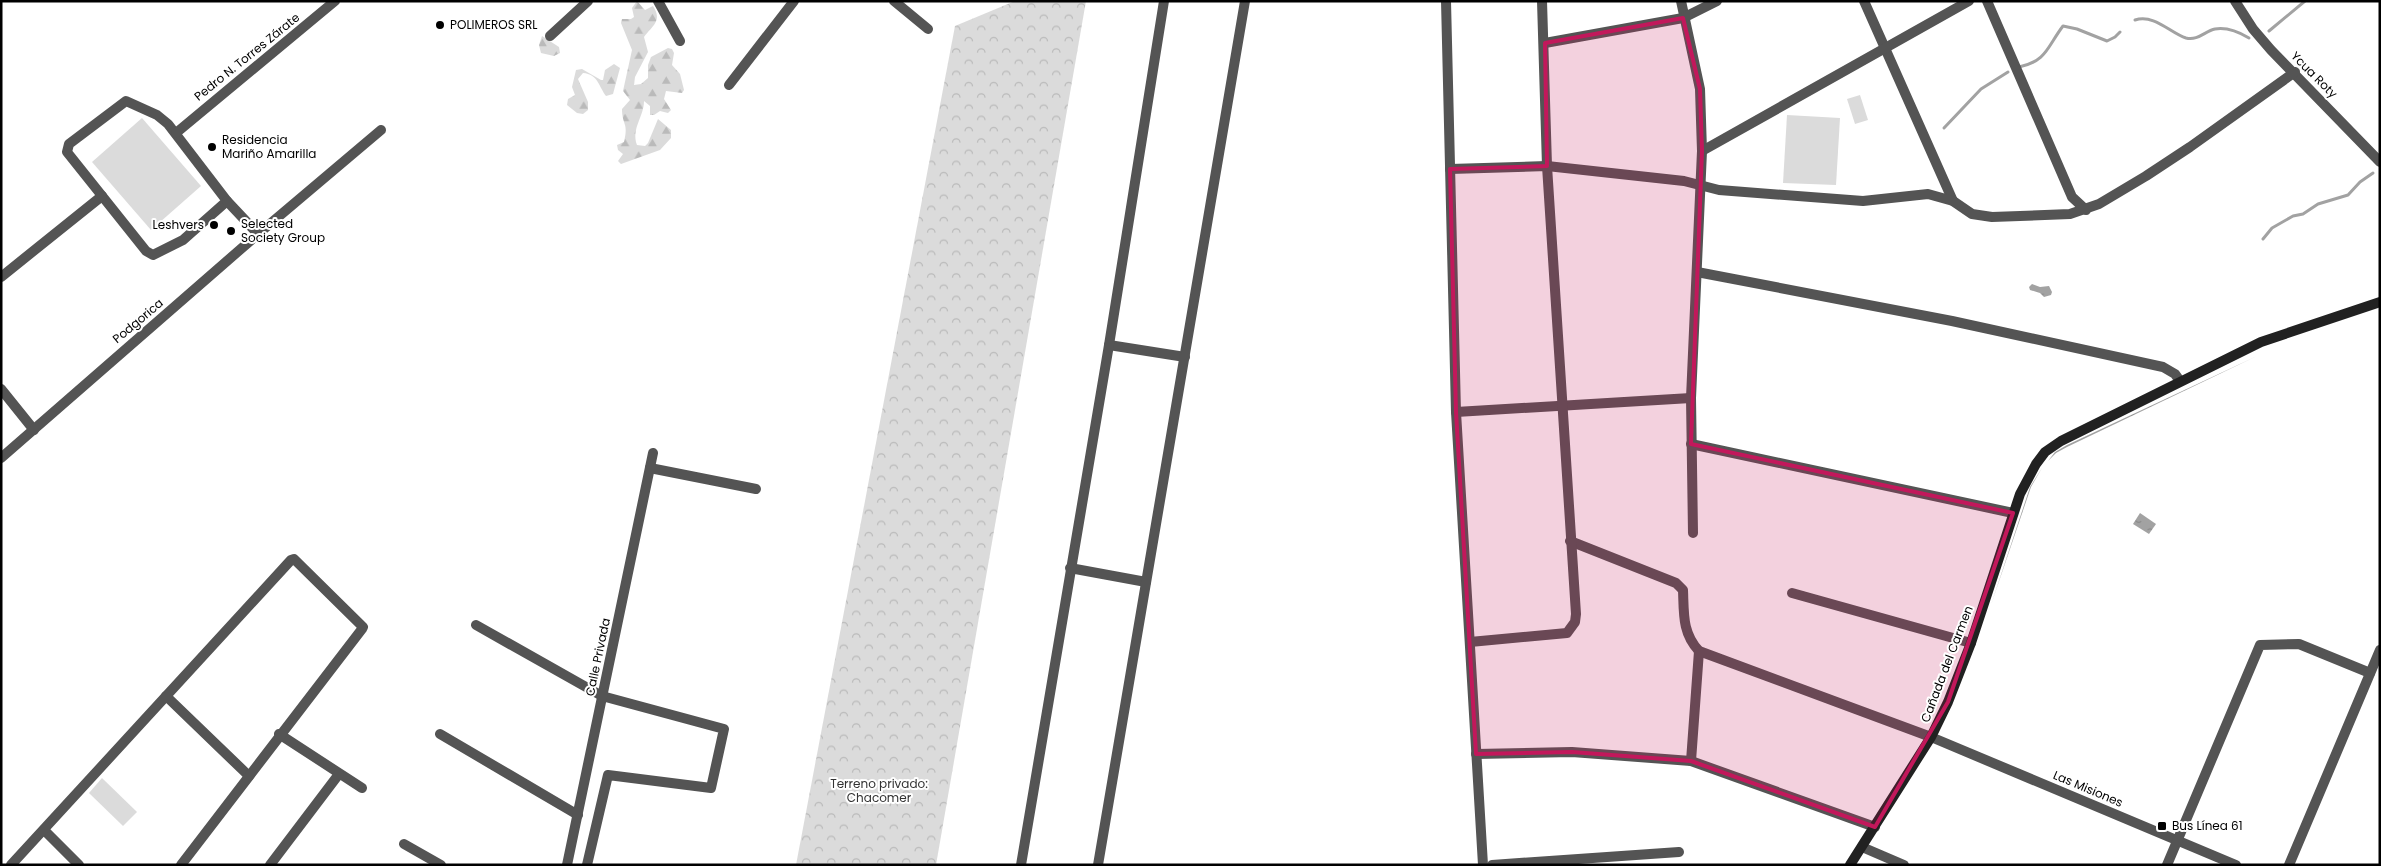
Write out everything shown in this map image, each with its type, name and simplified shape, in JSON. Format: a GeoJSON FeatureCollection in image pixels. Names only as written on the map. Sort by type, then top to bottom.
{"type":"FeatureCollection","features":[{"type":"Feature","properties":{"kind":"street","name":"Pedro N. Torres Zárate"},"geometry":{"type":"LineString","coordinates":[[176,132],[335,1]]}},
{"type":"Feature","properties":{"kind":"street"},"geometry":{"type":"LineString","coordinates":[[550,36],[588,1]]}},
{"type":"Feature","properties":{"kind":"street"},"geometry":{"type":"LineString","coordinates":[[658,1],[680,41]]}},
{"type":"Feature","properties":{"kind":"street"},"geometry":{"type":"LineString","coordinates":[[729,85],[794,1]]}},
{"type":"Feature","properties":{"kind":"street"},"geometry":{"type":"LineString","coordinates":[[894,1],[928,29]]}},
{"type":"Feature","properties":{"kind":"street"},"geometry":{"type":"LineString","coordinates":[[1021,865],[1109,345],[1164,1]]}},
{"type":"Feature","properties":{"kind":"street"},"geometry":{"type":"LineString","coordinates":[[1098,865],[1245,1]]}},
{"type":"Feature","properties":{"kind":"street"},"geometry":{"type":"LineString","coordinates":[[1446,1],[1456,412],[1483,865]]}},
{"type":"Feature","properties":{"kind":"street"},"geometry":{"type":"LineString","coordinates":[[1470,642],[1566,633],[1575,622],[1576,614],[1547,166],[1545,44],[1542,1]]}},
{"type":"Feature","properties":{"kind":"street"},"geometry":{"type":"LineString","coordinates":[[1681,1],[1683,18],[1700,89],[1702,151],[1691,398],[1693,533]]}},
{"type":"Feature","properties":{"kind":"street"},"geometry":{"type":"LineString","coordinates":[[1545,44],[1683,18],[1717,1]]}},
{"type":"Feature","properties":{"kind":"street"},"geometry":{"type":"LineString","coordinates":[[1864,1],[1953,202]]}},
{"type":"Feature","properties":{"kind":"street"},"geometry":{"type":"LineString","coordinates":[[1702,151],[1969,1]]}},
{"type":"Feature","properties":{"kind":"street"},"geometry":{"type":"LineString","coordinates":[[1987,1],[2069,191],[2086,210]]}},
{"type":"Feature","properties":{"kind":"street","name":"Ycua Roty"},"geometry":{"type":"LineString","coordinates":[[2235,1],[2253,29],[2271,50],[2295,72],[2380,162]]}},
{"type":"Feature","properties":{"kind":"street"},"geometry":{"type":"LineString","coordinates":[[1450,169],[1547,166],[1684,181],[1719,190],[1863,201],[1928,194],[1953,202],[1972,214],[1992,217],[2070,214],[2099,204],[2190,147],[2295,72]]}},
{"type":"Feature","properties":{"kind":"street"},"geometry":{"type":"LineString","coordinates":[[227,201],[183,240],[153,255],[146,251],[67,152],[69,144],[126,101],[157,115],[176,132],[227,201],[258,234]]}},
{"type":"Feature","properties":{"kind":"street","name":"Podgorica"},"geometry":{"type":"LineString","coordinates":[[1,458],[105,365],[381,130]]}},
{"type":"Feature","properties":{"kind":"street"},"geometry":{"type":"LineString","coordinates":[[1,277],[102,196]]}},
{"type":"Feature","properties":{"kind":"street"},"geometry":{"type":"LineString","coordinates":[[1697,272],[1952,321],[2163,367],[2175,374],[2180,381]]}},
{"type":"Feature","properties":{"kind":"street","name":"Cañada del Carmen"},"geometry":{"type":"LineString","coordinates":[[1850,865],[1931,737],[1948,702],[1971,643],[2014,513],[2036,464],[2053,446],[2261,342],[2380,302]]}},
{"type":"Feature","properties":{"kind":"street"},"geometry":{"type":"LineString","coordinates":[[1109,345],[1185,357]]}},
{"type":"Feature","properties":{"kind":"street"},"geometry":{"type":"LineString","coordinates":[[1,389],[34,430]]}},
{"type":"Feature","properties":{"kind":"street"},"geometry":{"type":"LineString","coordinates":[[1456,412],[1691,398]]}},
{"type":"Feature","properties":{"kind":"street"},"geometry":{"type":"LineString","coordinates":[[1691,444],[2014,513]]}},
{"type":"Feature","properties":{"kind":"street","name":"Calle Privada"},"geometry":{"type":"LineString","coordinates":[[567,865],[653,454]]}},
{"type":"Feature","properties":{"kind":"street"},"geometry":{"type":"LineString","coordinates":[[650,468],[756,490]]}},
{"type":"Feature","properties":{"kind":"street"},"geometry":{"type":"LineString","coordinates":[[1570,541],[1676,583],[1683,590],[1686,633],[1698,651],[1691,761]]}},
{"type":"Feature","properties":{"kind":"street"},"geometry":{"type":"LineString","coordinates":[[11,865],[291,560],[294,560],[363,626],[361,632],[279,734],[181,865]]}},
{"type":"Feature","properties":{"kind":"street"},"geometry":{"type":"LineString","coordinates":[[1070,568],[1146,582]]}},
{"type":"Feature","properties":{"kind":"street"},"geometry":{"type":"LineString","coordinates":[[1792,593],[1971,643]]}},
{"type":"Feature","properties":{"kind":"street"},"geometry":{"type":"LineString","coordinates":[[476,625],[602,696],[725,730],[712,786],[708,789],[608,775],[587,865]]}},
{"type":"Feature","properties":{"kind":"street"},"geometry":{"type":"LineString","coordinates":[[2167,865],[2260,645],[2299,644],[2370,673]]}},
{"type":"Feature","properties":{"kind":"street"},"geometry":{"type":"LineString","coordinates":[[2288,865],[2380,650]]}},
{"type":"Feature","properties":{"kind":"street","name":"Las Misiones"},"geometry":{"type":"LineString","coordinates":[[1698,651],[1931,737],[2236,865]]}},
{"type":"Feature","properties":{"kind":"street"},"geometry":{"type":"LineString","coordinates":[[166,696],[249,776]]}},
{"type":"Feature","properties":{"kind":"street"},"geometry":{"type":"LineString","coordinates":[[279,734],[362,788]]}},
{"type":"Feature","properties":{"kind":"street"},"geometry":{"type":"LineString","coordinates":[[440,734],[578,815]]}},
{"type":"Feature","properties":{"kind":"street"},"geometry":{"type":"LineString","coordinates":[[1476,754],[1572,752],[1691,761],[1875,827]]}},
{"type":"Feature","properties":{"kind":"street"},"geometry":{"type":"LineString","coordinates":[[270,865],[339,774]]}},
{"type":"Feature","properties":{"kind":"street"},"geometry":{"type":"LineString","coordinates":[[44,830],[79,865]]}},
{"type":"Feature","properties":{"kind":"street"},"geometry":{"type":"LineString","coordinates":[[404,844],[441,865]]}},
{"type":"Feature","properties":{"kind":"street"},"geometry":{"type":"LineString","coordinates":[[1862,847],[1904,865]]}},
{"type":"Feature","properties":{"kind":"street"},"geometry":{"type":"LineString","coordinates":[[1492,865],[1678,852]]}},
{"type":"Feature","properties":{"kind":"highlighted area"},"geometry":{"type":"Polygon","coordinates":[[[1683,18],[1700,89],[1702,151],[1691,444],[2013,513],[1948,702],[1875,827],[1691,761],[1572,752],[1476,754],[1456,412],[1450,169],[1547,166],[1545,43],[1683,18]]]}},
{"type":"Feature","properties":{"kind":"green space"},"geometry":{"type":"Polygon","coordinates":[[[637,1],[645,10],[653,6],[656,11],[657,20],[644,37],[648,52],[635,77],[634,85],[641,84],[648,78],[648,65],[651,57],[668,48],[672,49],[674,53],[672,65],[680,74],[684,90],[682,93],[666,91],[664,99],[671,110],[668,113],[660,111],[650,115],[650,106],[644,101],[636,133],[637,145],[645,146],[648,143],[658,119],[671,130],[671,138],[660,150],[621,164],[618,161],[623,154],[618,150],[617,145],[624,142],[625,136],[626,127],[622,109],[630,100],[623,91],[632,50],[621,23],[622,19],[634,17],[632,8],[637,1]]]}},
{"type":"Feature","properties":{"kind":"green space","name":"Terreno privado: Chacomer"},"geometry":{"type":"Polygon","coordinates":[[[1015,1],[1086,1],[936,865],[796,865],[955,26],[1015,1]]]}},
{"type":"Feature","properties":{"kind":"green space"},"geometry":{"type":"Polygon","coordinates":[[[542,36],[559,47],[560,53],[554,56],[541,53],[539,45],[542,36]]]}},
{"type":"Feature","properties":{"kind":"green space"},"geometry":{"type":"Polygon","coordinates":[[[614,64],[620,68],[613,94],[606,96],[595,78],[583,73],[578,79],[588,102],[588,110],[583,114],[577,113],[567,105],[568,99],[575,95],[572,87],[576,70],[582,69],[603,80],[605,70],[614,64]]]}},
{"type":"Feature","properties":{"kind":"green space"},"geometry":{"type":"Polygon","coordinates":[[[1860,95],[1868,120],[1855,124],[1847,99],[1860,95]]]}},
{"type":"Feature","properties":{"kind":"green space"},"geometry":{"type":"Polygon","coordinates":[[[1787,115],[1840,118],[1836,185],[1783,183],[1787,115]]]}},
{"type":"Feature","properties":{"kind":"green space"},"geometry":{"type":"Polygon","coordinates":[[[142,118],[201,186],[151,230],[92,162],[142,118]]]}},
{"type":"Feature","properties":{"kind":"green space"},"geometry":{"type":"Polygon","coordinates":[[[102,778],[137,812],[123,826],[89,793],[102,778]]]}},
{"type":"Feature","properties":{"kind":"water"},"geometry":{"type":"Polygon","coordinates":[[[2032,284],[2040,287],[2049,286],[2052,292],[2051,295],[2044,297],[2040,293],[2030,290],[2029,287],[2032,284]]]}},
{"type":"Feature","properties":{"kind":"water"},"geometry":{"type":"Polygon","coordinates":[[[2257,356],[2067,447],[2056,453],[2048,461],[2055,452],[2067,445],[2257,356]]]}},
{"type":"Feature","properties":{"kind":"water"},"geometry":{"type":"Polygon","coordinates":[[[2042,468],[2031,487],[1991,605],[2030,487],[2042,468]]]}},
{"type":"Feature","properties":{"kind":"water"},"geometry":{"type":"Polygon","coordinates":[[[2140,513],[2156,524],[2149,534],[2133,524],[2140,513]]]}},
{"type":"Feature","properties":{"kind":"waterway"},"geometry":{"type":"LineString","coordinates":[[2269,31],[2305,1]]}},
{"type":"Feature","properties":{"kind":"waterway"},"geometry":{"type":"LineString","coordinates":[[2135,20],[2142,19],[2156,22],[2180,36],[2190,39],[2215,29],[2233,31],[2249,38]]}},
{"type":"Feature","properties":{"kind":"waterway"},"geometry":{"type":"LineString","coordinates":[[2019,67],[2041,57],[2063,26],[2077,29],[2107,41],[2120,32]]}},
{"type":"Feature","properties":{"kind":"waterway"},"geometry":{"type":"LineString","coordinates":[[1944,128],[1981,89],[2008,72]]}},
{"type":"Feature","properties":{"kind":"waterway"},"geometry":{"type":"LineString","coordinates":[[2263,239],[2272,228],[2293,216],[2303,214],[2318,204],[2348,195],[2360,182],[2373,173]]}},
{"type":"Feature","properties":{"kind":"place","name":"POLIMEROS SRL"},"geometry":{"type":"Point","coordinates":[440,25]}},
{"type":"Feature","properties":{"kind":"place","name":"Residencia Mariño Amarilla"},"geometry":{"type":"Point","coordinates":[212,147]}},
{"type":"Feature","properties":{"kind":"place","name":"Leshvers"},"geometry":{"type":"Point","coordinates":[214,225]}},
{"type":"Feature","properties":{"kind":"place","name":"Selected Society Group"},"geometry":{"type":"Point","coordinates":[231,231]}},
{"type":"Feature","properties":{"kind":"place","name":"Bus Línea 61"},"geometry":{"type":"Point","coordinates":[2162,826]}}]}
